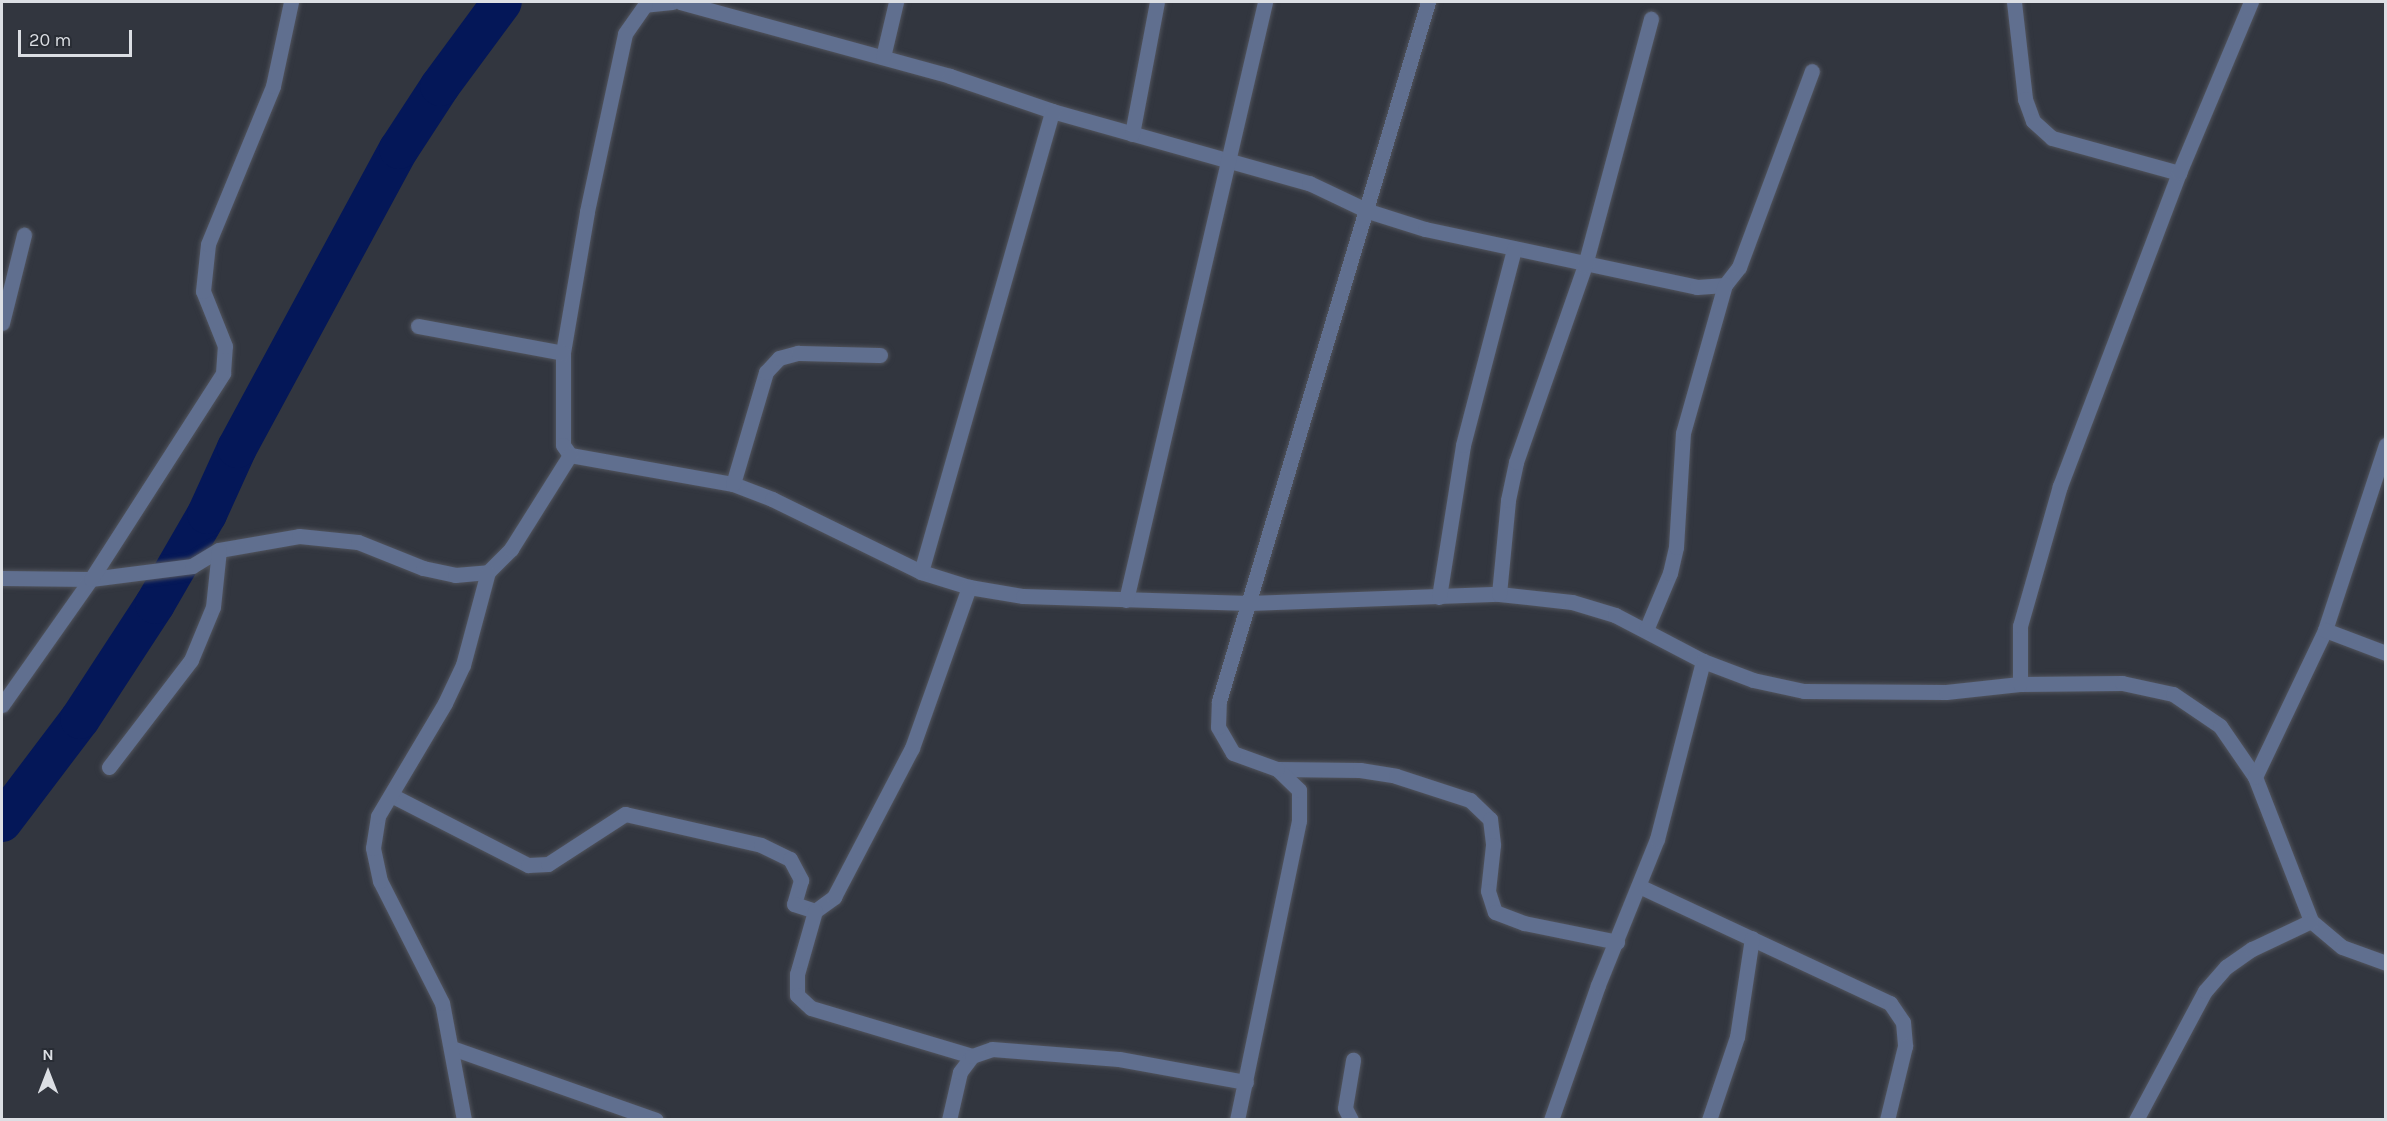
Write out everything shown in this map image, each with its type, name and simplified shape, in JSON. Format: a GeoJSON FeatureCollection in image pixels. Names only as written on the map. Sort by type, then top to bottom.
{"type":"FeatureCollection","features":[{"type":"Feature","properties":{"kind":"street"},"geometry":{"type":"LineString","coordinates":[[2,705],[91,579],[223,373],[225,346],[203,291],[208,244],[273,86],[291,2]]}},
{"type":"Feature","properties":{"kind":"street"},"geometry":{"type":"LineString","coordinates":[[672,2],[645,5],[625,34],[587,212],[563,353],[563,445],[570,455],[733,484],[772,498],[921,572],[969,587],[1023,596],[1249,603],[1499,594],[1572,603],[1615,615],[1702,662],[1753,680],[1804,691],[1946,692],[2019,684],[2122,683],[2173,694],[2220,726],[2255,777],[2311,921],[2342,947],[2385,963]]}},
{"type":"Feature","properties":{"kind":"street"},"geometry":{"type":"LineString","coordinates":[[680,2],[883,57],[1052,111],[1309,183],[1368,211],[1585,265],[1697,287],[1725,285]]}},
{"type":"Feature","properties":{"kind":"street"},"geometry":{"type":"LineString","coordinates":[[883,57],[896,2]]}},
{"type":"Feature","properties":{"kind":"street"},"geometry":{"type":"LineString","coordinates":[[1132,134],[1157,2]]}},
{"type":"Feature","properties":{"kind":"street"},"geometry":{"type":"LineString","coordinates":[[1126,600],[1225,160],[1265,2]]}},
{"type":"Feature","properties":{"kind":"street"},"geometry":{"type":"LineString","coordinates":[[1428,2],[1368,211],[1219,701],[1218,727],[1233,753],[1277,769],[1360,770],[1396,776],[1470,800],[1491,819],[1493,845],[1488,891],[1495,912],[1524,923],[1617,942]]}},
{"type":"Feature","properties":{"kind":"street"},"geometry":{"type":"LineString","coordinates":[[2014,2],[2025,99],[2033,121],[2052,138],[2179,173]]}},
{"type":"Feature","properties":{"kind":"street"},"geometry":{"type":"LineString","coordinates":[[2019,684],[2020,626],[2060,486],[2179,173],[2251,2]]}},
{"type":"Feature","properties":{"kind":"street"},"geometry":{"type":"LineString","coordinates":[[1499,594],[1508,500],[1516,462],[1585,265],[1651,19]]}},
{"type":"Feature","properties":{"kind":"street"},"geometry":{"type":"LineString","coordinates":[[1646,630],[1672,564],[1683,433],[1725,285],[1738,267],[1812,71]]}},
{"type":"Feature","properties":{"kind":"street"},"geometry":{"type":"LineString","coordinates":[[921,572],[1052,111]]}},
{"type":"Feature","properties":{"kind":"street"},"geometry":{"type":"LineString","coordinates":[[2,323],[24,236]]}},
{"type":"Feature","properties":{"kind":"street"},"geometry":{"type":"LineString","coordinates":[[1439,597],[1463,445],[1514,249]]}},
{"type":"Feature","properties":{"kind":"street"},"geometry":{"type":"LineString","coordinates":[[418,326],[563,353]]}},
{"type":"Feature","properties":{"kind":"street"},"geometry":{"type":"LineString","coordinates":[[733,484],[766,372],[779,358],[798,353],[880,355]]}},
{"type":"Feature","properties":{"kind":"street"},"geometry":{"type":"LineString","coordinates":[[2255,777],[2325,630],[2385,445]]}},
{"type":"Feature","properties":{"kind":"street"},"geometry":{"type":"LineString","coordinates":[[464,1119],[442,1003],[380,881],[373,848],[378,816],[445,703],[462,665],[488,572],[511,549],[570,455]]}},
{"type":"Feature","properties":{"kind":"street"},"geometry":{"type":"LineString","coordinates":[[2,578],[91,579],[192,566],[219,550],[299,536],[358,542],[423,568],[455,575],[488,572]]}},
{"type":"Feature","properties":{"kind":"street"},"geometry":{"type":"LineString","coordinates":[[109,767],[191,660],[213,607],[219,550]]}},
{"type":"Feature","properties":{"kind":"street"},"geometry":{"type":"LineString","coordinates":[[969,587],[912,748],[834,897],[815,911],[796,974],[796,995],[811,1008],[972,1056]]}},
{"type":"Feature","properties":{"kind":"street"},"geometry":{"type":"LineString","coordinates":[[2325,630],[2385,653]]}},
{"type":"Feature","properties":{"kind":"street"},"geometry":{"type":"LineString","coordinates":[[1551,1119],[1617,942],[1641,886],[1702,662]]}},
{"type":"Feature","properties":{"kind":"street"},"geometry":{"type":"LineString","coordinates":[[1237,1119],[1299,821],[1299,789],[1277,769]]}},
{"type":"Feature","properties":{"kind":"street"},"geometry":{"type":"LineString","coordinates":[[391,795],[528,865],[548,864],[624,814],[761,845],[790,859],[801,880],[794,904],[815,911]]}},
{"type":"Feature","properties":{"kind":"street"},"geometry":{"type":"LineString","coordinates":[[1641,886],[1890,1003],[1904,1022],[1905,1046],[1887,1119]]}},
{"type":"Feature","properties":{"kind":"street"},"geometry":{"type":"LineString","coordinates":[[2136,1119],[2205,991],[2226,967],[2252,949],[2311,921]]}},
{"type":"Feature","properties":{"kind":"street"},"geometry":{"type":"LineString","coordinates":[[1709,1119],[1737,1037],[1752,939]]}},
{"type":"Feature","properties":{"kind":"street"},"geometry":{"type":"LineString","coordinates":[[452,1048],[656,1119]]}},
{"type":"Feature","properties":{"kind":"street"},"geometry":{"type":"LineString","coordinates":[[949,1119],[960,1072],[972,1056],[992,1049],[1119,1059],[1246,1082]]}},
{"type":"Feature","properties":{"kind":"street"},"geometry":{"type":"LineString","coordinates":[[1352,1119],[1345,1108],[1353,1060]]}},
{"type":"Feature","properties":{"kind":"waterway"},"geometry":{"type":"LineString","coordinates":[[2,822],[80,719],[155,604],[207,514],[237,448],[399,149],[440,86],[502,2]]}}]}
